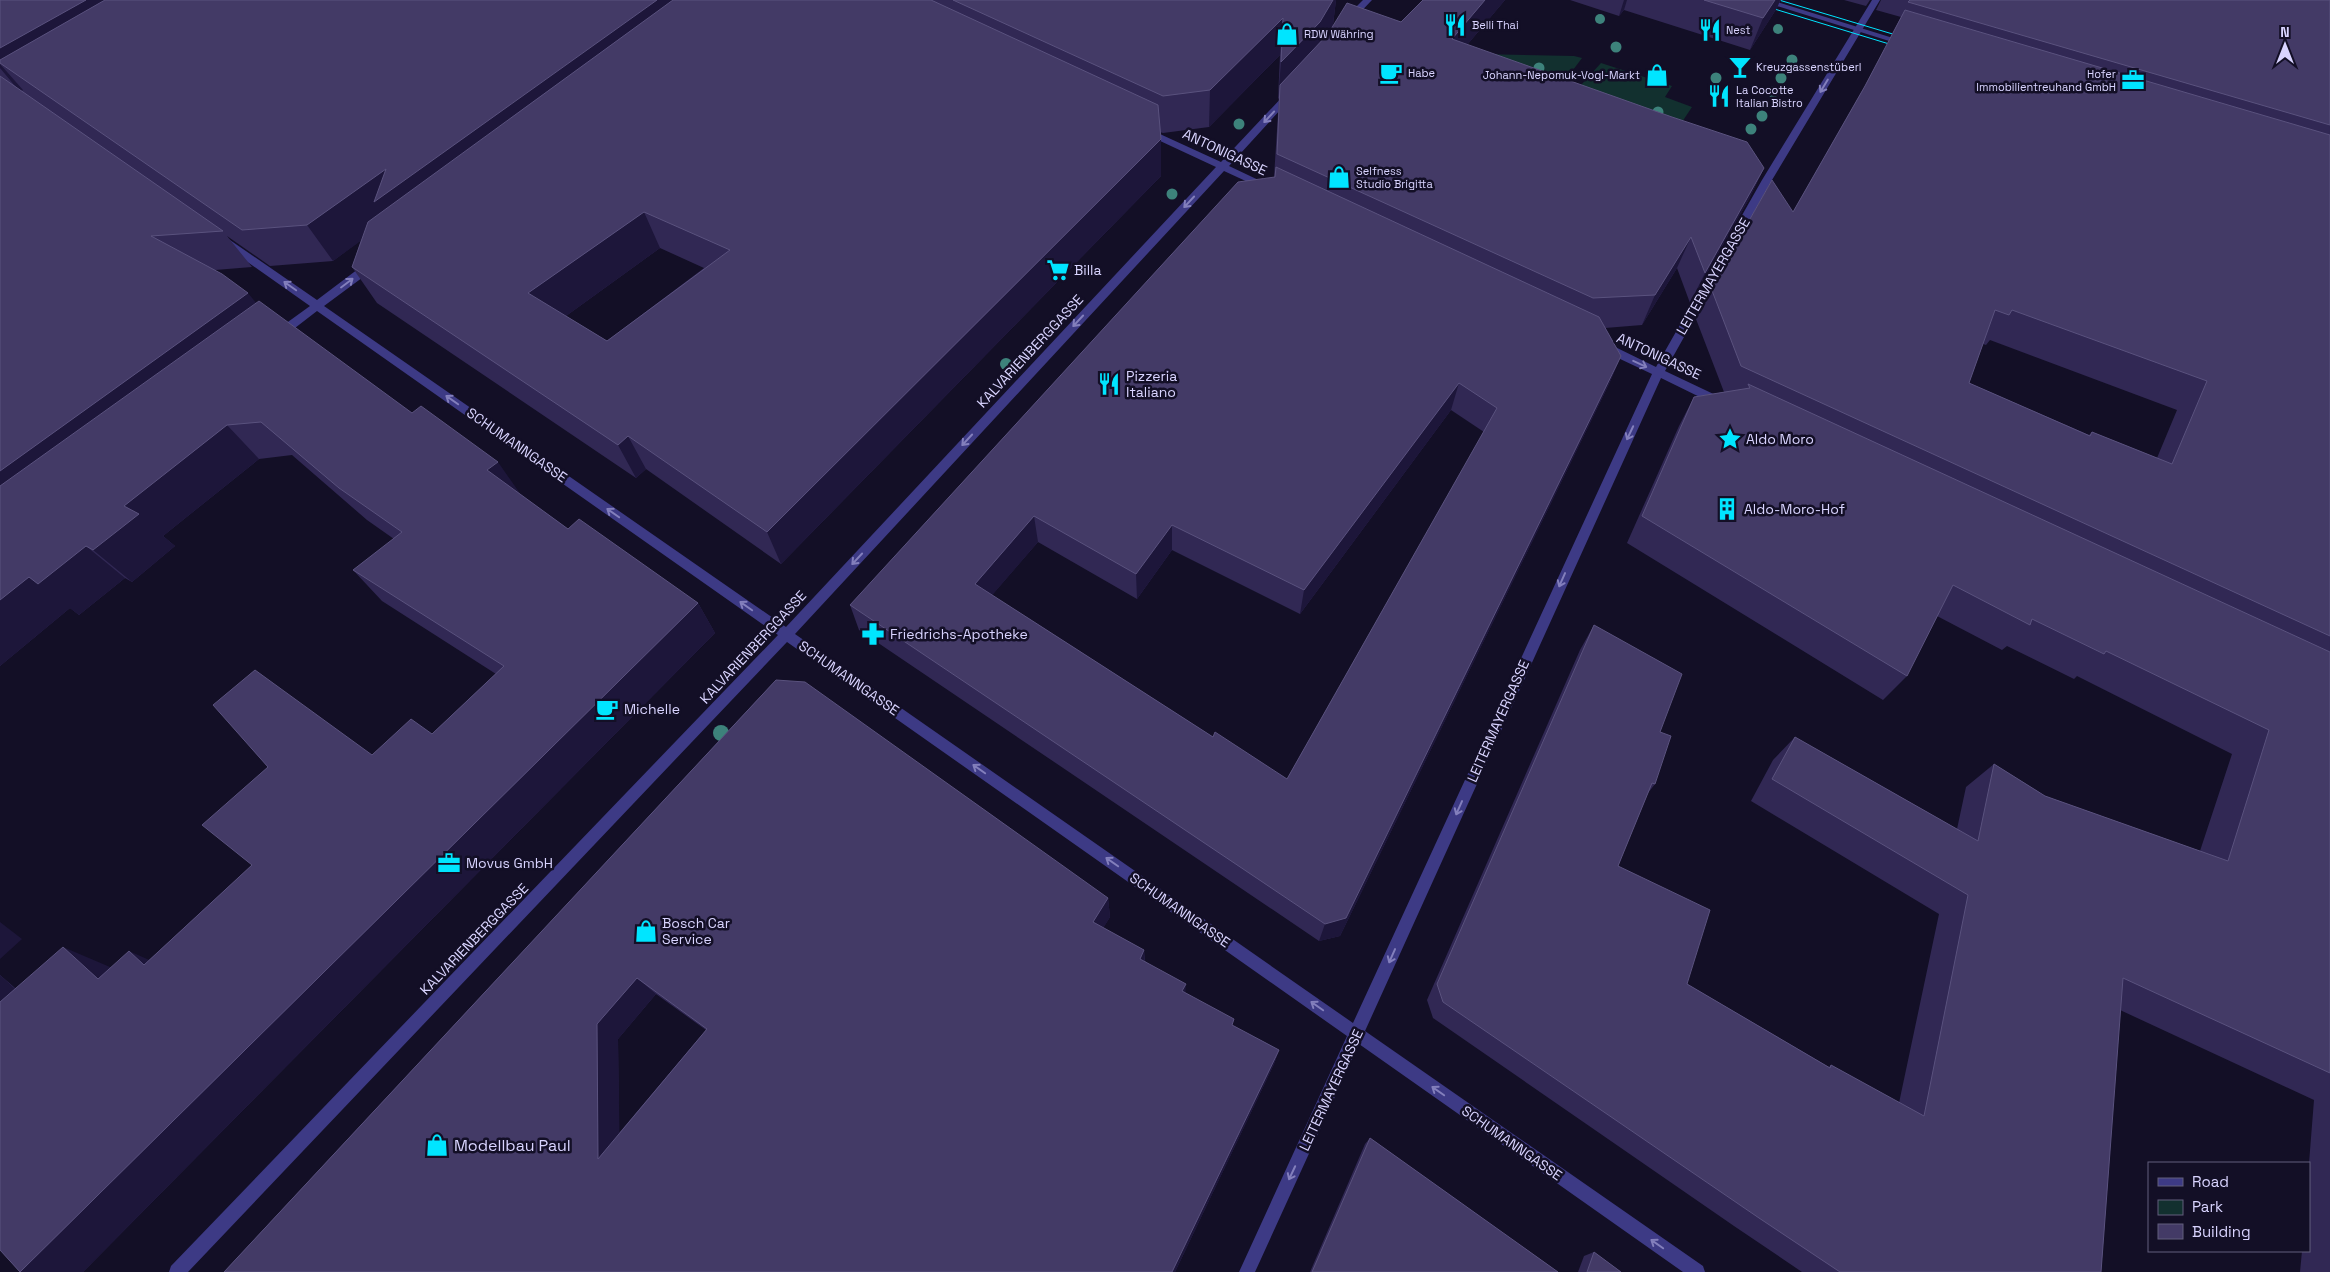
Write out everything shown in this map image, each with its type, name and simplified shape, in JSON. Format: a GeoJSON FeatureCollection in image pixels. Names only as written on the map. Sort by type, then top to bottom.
{"type":"FeatureCollection","features":[{"type":"Feature","properties":{"kind":"street"},"geometry":{"type":"LineString","coordinates":[[1343,25],[1368,0]]}},
{"type":"Feature","properties":{"kind":"street"},"geometry":{"type":"LineString","coordinates":[[1762,0],[1914,46]]}},
{"type":"Feature","properties":{"kind":"street"},"geometry":{"type":"LineString","coordinates":[[1858,29],[1876,0]]}},
{"type":"Feature","properties":{"kind":"street","name":"LEITERMAYERGASSE"},"geometry":{"type":"LineString","coordinates":[[1247,1272],[1658,372],[1768,180],[1858,29]]}},
{"type":"Feature","properties":{"kind":"street","name":"KALVARIENBERGGASSE"},"geometry":{"type":"LineString","coordinates":[[177,1272],[787,634],[1294,90]]}},
{"type":"Feature","properties":{"kind":"street","name":"ANTONIGASSE"},"geometry":{"type":"LineString","coordinates":[[1134,125],[1276,192]]}},
{"type":"Feature","properties":{"kind":"street","name":"SCHUMANNGASSE"},"geometry":{"type":"LineString","coordinates":[[212,231],[1697,1272]]}},
{"type":"Feature","properties":{"kind":"street"},"geometry":{"type":"LineString","coordinates":[[270,341],[381,258]]}},
{"type":"Feature","properties":{"kind":"street","name":"ANTONIGASSE"},"geometry":{"type":"LineString","coordinates":[[1596,343],[1730,406]]}},
{"type":"Feature","properties":{"kind":"green space"},"geometry":{"type":"Polygon","coordinates":[[[1478,54],[1574,56],[1582,58],[1558,90],[1478,54]]]}},
{"type":"Feature","properties":{"kind":"green space"},"geometry":{"type":"Polygon","coordinates":[[[1601,63],[1672,86],[1665,97],[1692,107],[1674,134],[1572,95],[1601,63]]]}},
{"type":"Feature","properties":{"kind":"building"},"geometry":{"type":"Polygon","coordinates":[[[0,0],[86,0],[0,48],[0,0]]]}},
{"type":"Feature","properties":{"kind":"building"},"geometry":{"type":"Polygon","coordinates":[[[105,0],[657,0],[374,202],[386,169],[307,225],[242,230],[0,63],[0,60],[105,0]]]}},
{"type":"Feature","properties":{"kind":"building"},"geometry":{"type":"Polygon","coordinates":[[[673,0],[931,0],[1158,105],[1161,139],[767,532],[628,436],[618,445],[352,267],[368,222],[673,0]],[[644,212],[528,293],[607,341],[730,250],[644,212]]]}},
{"type":"Feature","properties":{"kind":"building"},"geometry":{"type":"Polygon","coordinates":[[[953,0],[1333,0],[1320,22],[1281,62],[1283,18],[1210,90],[1163,96],[953,0]]]}},
{"type":"Feature","properties":{"kind":"building"},"geometry":{"type":"Polygon","coordinates":[[[1423,0],[1485,0],[1452,39],[1747,142],[1764,168],[1705,273],[1691,237],[1655,295],[1593,298],[1277,154],[1280,85],[1328,34],[1347,3],[1401,22],[1423,0]]]}},
{"type":"Feature","properties":{"kind":"building"},"geometry":{"type":"Polygon","coordinates":[[[1704,0],[1775,0],[1763,18],[1704,0]]]}},
{"type":"Feature","properties":{"kind":"building"},"geometry":{"type":"Polygon","coordinates":[[[1910,0],[2330,0],[2330,125],[1908,2],[1910,0]]]}},
{"type":"Feature","properties":{"kind":"building"},"geometry":{"type":"Polygon","coordinates":[[[1905,10],[2330,135],[2330,636],[1741,366],[1711,288],[1772,180],[1793,212],[1865,86],[1905,10]],[[1995,310],[1969,383],[2090,436],[2092,432],[2172,464],[2207,381],[2012,310],[2009,315],[1995,310]]]}},
{"type":"Feature","properties":{"kind":"building"},"geometry":{"type":"Polygon","coordinates":[[[0,76],[223,231],[151,236],[222,274],[248,293],[0,471],[0,76]]]}},
{"type":"Feature","properties":{"kind":"building"},"geometry":{"type":"Polygon","coordinates":[[[1276,167],[1599,317],[1621,356],[1346,918],[1325,924],[850,605],[1238,182],[1275,177],[1276,167]],[[1459,383],[1304,590],[1172,525],[1136,574],[1034,516],[975,584],[1213,737],[1215,732],[1287,779],[1497,408],[1459,383]]]}},
{"type":"Feature","properties":{"kind":"building"},"geometry":{"type":"Polygon","coordinates":[[[259,301],[412,413],[421,406],[498,462],[487,470],[568,529],[579,519],[698,603],[20,1272],[0,1250],[0,1002],[63,947],[98,979],[129,951],[144,965],[252,865],[202,825],[268,767],[213,705],[255,670],[372,755],[411,719],[432,734],[504,666],[353,570],[402,532],[339,488],[261,422],[227,425],[124,506],[139,514],[93,550],[86,546],[38,584],[29,577],[0,600],[0,486],[259,301]]]}},
{"type":"Feature","properties":{"kind":"building"},"geometry":{"type":"Polygon","coordinates":[[[1748,384],[2330,652],[2330,1073],[2123,978],[2101,1272],[1840,1272],[1443,1002],[1437,984],[1594,625],[1682,674],[1660,732],[1671,736],[1655,784],[1652,783],[1618,866],[1710,910],[1687,984],[1830,1068],[1831,1065],[1924,1116],[1968,895],[1772,779],[1795,737],[1978,841],[1994,764],[2045,796],[2228,861],[2269,730],[2106,651],[2104,654],[2032,619],[2030,625],[1953,585],[1907,676],[1642,516],[1694,397],[1750,388],[1748,384]]]}},
{"type":"Feature","properties":{"kind":"building"},"geometry":{"type":"Polygon","coordinates":[[[776,680],[805,682],[1108,898],[1093,922],[1144,950],[1140,959],[1186,984],[1182,991],[1234,1019],[1232,1025],[1279,1050],[1172,1272],[224,1272],[776,680]],[[637,978],[597,1024],[598,1159],[707,1029],[637,978]]]}},
{"type":"Feature","properties":{"kind":"building"},"geometry":{"type":"Polygon","coordinates":[[[1370,1138],[1558,1272],[1312,1272],[1370,1138]]]}},
{"type":"Feature","properties":{"kind":"building"},"geometry":{"type":"Polygon","coordinates":[[[1594,1252],[1621,1272],[1587,1272],[1594,1252]]]}},
{"type":"Feature","properties":{"kind":"tram line"},"geometry":{"type":"LineString","coordinates":[[1745,0],[1899,47]]}},
{"type":"Feature","properties":{"kind":"tram line"},"geometry":{"type":"LineString","coordinates":[[1779,0],[1906,38]]}},
{"type":"Feature","properties":{"kind":"place","name":"Belli Thai"},"geometry":{"type":"Point","coordinates":[1455,25]}},
{"type":"Feature","properties":{"kind":"place","name":"Nest"},"geometry":{"type":"Point","coordinates":[1710,30]}},
{"type":"Feature","properties":{"kind":"place","name":"RDW Währing"},"geometry":{"type":"Point","coordinates":[1287,34]}},
{"type":"Feature","properties":{"kind":"place","name":"Kreuzgassenstüberl"},"geometry":{"type":"Point","coordinates":[1740,67]}},
{"type":"Feature","properties":{"kind":"place","name":"Habe"},"geometry":{"type":"Point","coordinates":[1391,73]}},
{"type":"Feature","properties":{"kind":"place","name":"Johann-Nepomuk-Vogl-Markt"},"geometry":{"type":"Point","coordinates":[1657,75]}},
{"type":"Feature","properties":{"kind":"place","name":"Hofer Immobilientreuhand GmbH"},"geometry":{"type":"Point","coordinates":[2133,80]}},
{"type":"Feature","properties":{"kind":"place","name":"La Cocotte Italian Bistro"},"geometry":{"type":"Point","coordinates":[1719,96]}},
{"type":"Feature","properties":{"kind":"place","name":"Selfness Studio Brigitta"},"geometry":{"type":"Point","coordinates":[1339,177]}},
{"type":"Feature","properties":{"kind":"place","name":"Billa"},"geometry":{"type":"Point","coordinates":[1058,270]}},
{"type":"Feature","properties":{"kind":"place","name":"Pizzeria Italiano"},"geometry":{"type":"Point","coordinates":[1109,384]}},
{"type":"Feature","properties":{"kind":"place","name":"Aldo Moro"},"geometry":{"type":"Point","coordinates":[1730,439]}},
{"type":"Feature","properties":{"kind":"place","name":"Aldo-Moro-Hof"},"geometry":{"type":"Point","coordinates":[1727,509]}},
{"type":"Feature","properties":{"kind":"place","name":"Friedrichs-Apotheke"},"geometry":{"type":"Point","coordinates":[873,634]}},
{"type":"Feature","properties":{"kind":"place","name":"Michelle"},"geometry":{"type":"Point","coordinates":[607,709]}},
{"type":"Feature","properties":{"kind":"place","name":"Movus GmbH"},"geometry":{"type":"Point","coordinates":[449,863]}},
{"type":"Feature","properties":{"kind":"place","name":"Bosch Car Service"},"geometry":{"type":"Point","coordinates":[646,931]}},
{"type":"Feature","properties":{"kind":"place","name":"Modellbau Paul"},"geometry":{"type":"Point","coordinates":[437,1145]}}]}
